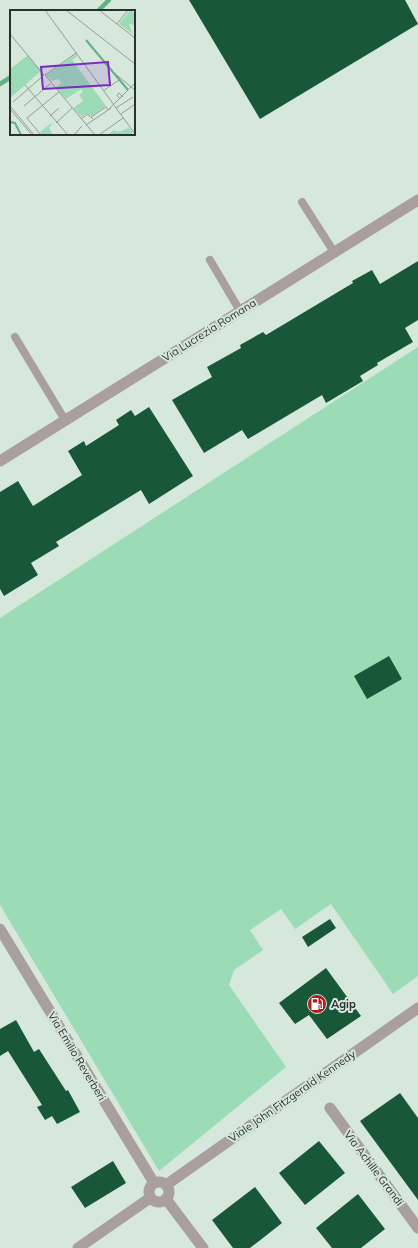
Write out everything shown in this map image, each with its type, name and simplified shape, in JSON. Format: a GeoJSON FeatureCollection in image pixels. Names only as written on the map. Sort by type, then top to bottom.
{"type":"FeatureCollection","features":[{"type":"Feature","properties":{"kind":"street","name":"Via Lucrezia Romana"},"geometry":{"type":"LineString","coordinates":[[0,461],[418,200]]}},
{"type":"Feature","properties":{"kind":"street","name":"Via Emilio Reverberi"},"geometry":{"type":"LineString","coordinates":[[0,929],[154,1183]]}},
{"type":"Feature","properties":{"kind":"street","name":"Viale John Fitzgerald Kennedy"},"geometry":{"type":"LineString","coordinates":[[166,1185],[418,1008]]}},
{"type":"Feature","properties":{"kind":"street","name":"Via Achille Grandi"},"geometry":{"type":"LineString","coordinates":[[330,1108],[418,1228]]}},
{"type":"Feature","properties":{"kind":"street"},"geometry":{"type":"LineString","coordinates":[[160,1182],[166,1185],[169,1191],[166,1199],[158,1202],[150,1198],[148,1195],[149,1188],[154,1183],[160,1182]]}},
{"type":"Feature","properties":{"kind":"street"},"geometry":{"type":"LineString","coordinates":[[78,1248],[150,1198]]}},
{"type":"Feature","properties":{"kind":"street"},"geometry":{"type":"LineString","coordinates":[[166,1199],[203,1248]]}},
{"type":"Feature","properties":{"kind":"lane"},"geometry":{"type":"LineString","coordinates":[[302,202],[334,252]]}},
{"type":"Feature","properties":{"kind":"lane"},"geometry":{"type":"LineString","coordinates":[[210,260],[240,311]]}},
{"type":"Feature","properties":{"kind":"lane"},"geometry":{"type":"LineString","coordinates":[[15,337],[65,420]]}},
{"type":"Feature","properties":{"kind":"green space"},"geometry":{"type":"Polygon","coordinates":[[[418,347],[418,976],[393,994],[331,904],[295,929],[281,909],[250,930],[263,950],[234,970],[229,985],[286,1067],[159,1171],[0,905],[0,618],[418,347]]]}},
{"type":"Feature","properties":{"kind":"building"},"geometry":{"type":"Polygon","coordinates":[[[189,0],[405,0],[418,24],[260,119],[189,0]]]}},
{"type":"Feature","properties":{"kind":"building"},"geometry":{"type":"Polygon","coordinates":[[[418,261],[418,320],[405,328],[413,342],[377,363],[378,365],[360,376],[363,381],[326,403],[322,395],[248,439],[242,430],[204,453],[172,400],[212,377],[207,367],[241,348],[240,345],[263,332],[266,335],[372,270],[380,284],[418,261]]]}},
{"type":"Feature","properties":{"kind":"building"},"geometry":{"type":"Polygon","coordinates":[[[149,407],[193,476],[149,504],[141,490],[56,542],[59,546],[31,563],[38,575],[4,596],[0,589],[0,492],[18,481],[33,506],[82,475],[68,451],[84,441],[86,446],[119,425],[116,420],[131,410],[135,416],[149,407]]]}},
{"type":"Feature","properties":{"kind":"building"},"geometry":{"type":"Polygon","coordinates":[[[389,656],[402,679],[367,699],[354,676],[389,656]]]}},
{"type":"Feature","properties":{"kind":"building"},"geometry":{"type":"Polygon","coordinates":[[[330,919],[336,928],[308,947],[302,937],[330,919]]]}},
{"type":"Feature","properties":{"kind":"building","name":"Agip"},"geometry":{"type":"Polygon","coordinates":[[[326,968],[361,1016],[327,1039],[309,1015],[295,1024],[279,1003],[326,968]]]}},
{"type":"Feature","properties":{"kind":"building"},"geometry":{"type":"Polygon","coordinates":[[[16,1020],[34,1052],[39,1049],[66,1091],[68,1090],[80,1112],[57,1124],[52,1116],[45,1120],[37,1107],[42,1105],[8,1051],[0,1056],[0,1029],[16,1020]]]}},
{"type":"Feature","properties":{"kind":"building"},"geometry":{"type":"Polygon","coordinates":[[[400,1093],[418,1118],[418,1200],[360,1121],[400,1093]]]}},
{"type":"Feature","properties":{"kind":"building"},"geometry":{"type":"Polygon","coordinates":[[[319,1141],[345,1173],[305,1205],[279,1173],[319,1141]]]}},
{"type":"Feature","properties":{"kind":"building"},"geometry":{"type":"Polygon","coordinates":[[[113,1161],[126,1183],[85,1208],[71,1187],[113,1161]]]}},
{"type":"Feature","properties":{"kind":"building"},"geometry":{"type":"Polygon","coordinates":[[[255,1187],[282,1223],[250,1248],[233,1248],[212,1220],[255,1187]]]}},
{"type":"Feature","properties":{"kind":"building"},"geometry":{"type":"Polygon","coordinates":[[[358,1194],[385,1229],[361,1248],[332,1248],[316,1228],[358,1194]]]}},
{"type":"Feature","properties":{"kind":"waterway"},"geometry":{"type":"LineString","coordinates":[[99,10],[109,0]]}},
{"type":"Feature","properties":{"kind":"waterway"},"geometry":{"type":"LineString","coordinates":[[0,84],[10,78]]}},
{"type":"Feature","properties":{"kind":"place","name":"Agip"},"geometry":{"type":"Point","coordinates":[317,1004]}}]}
